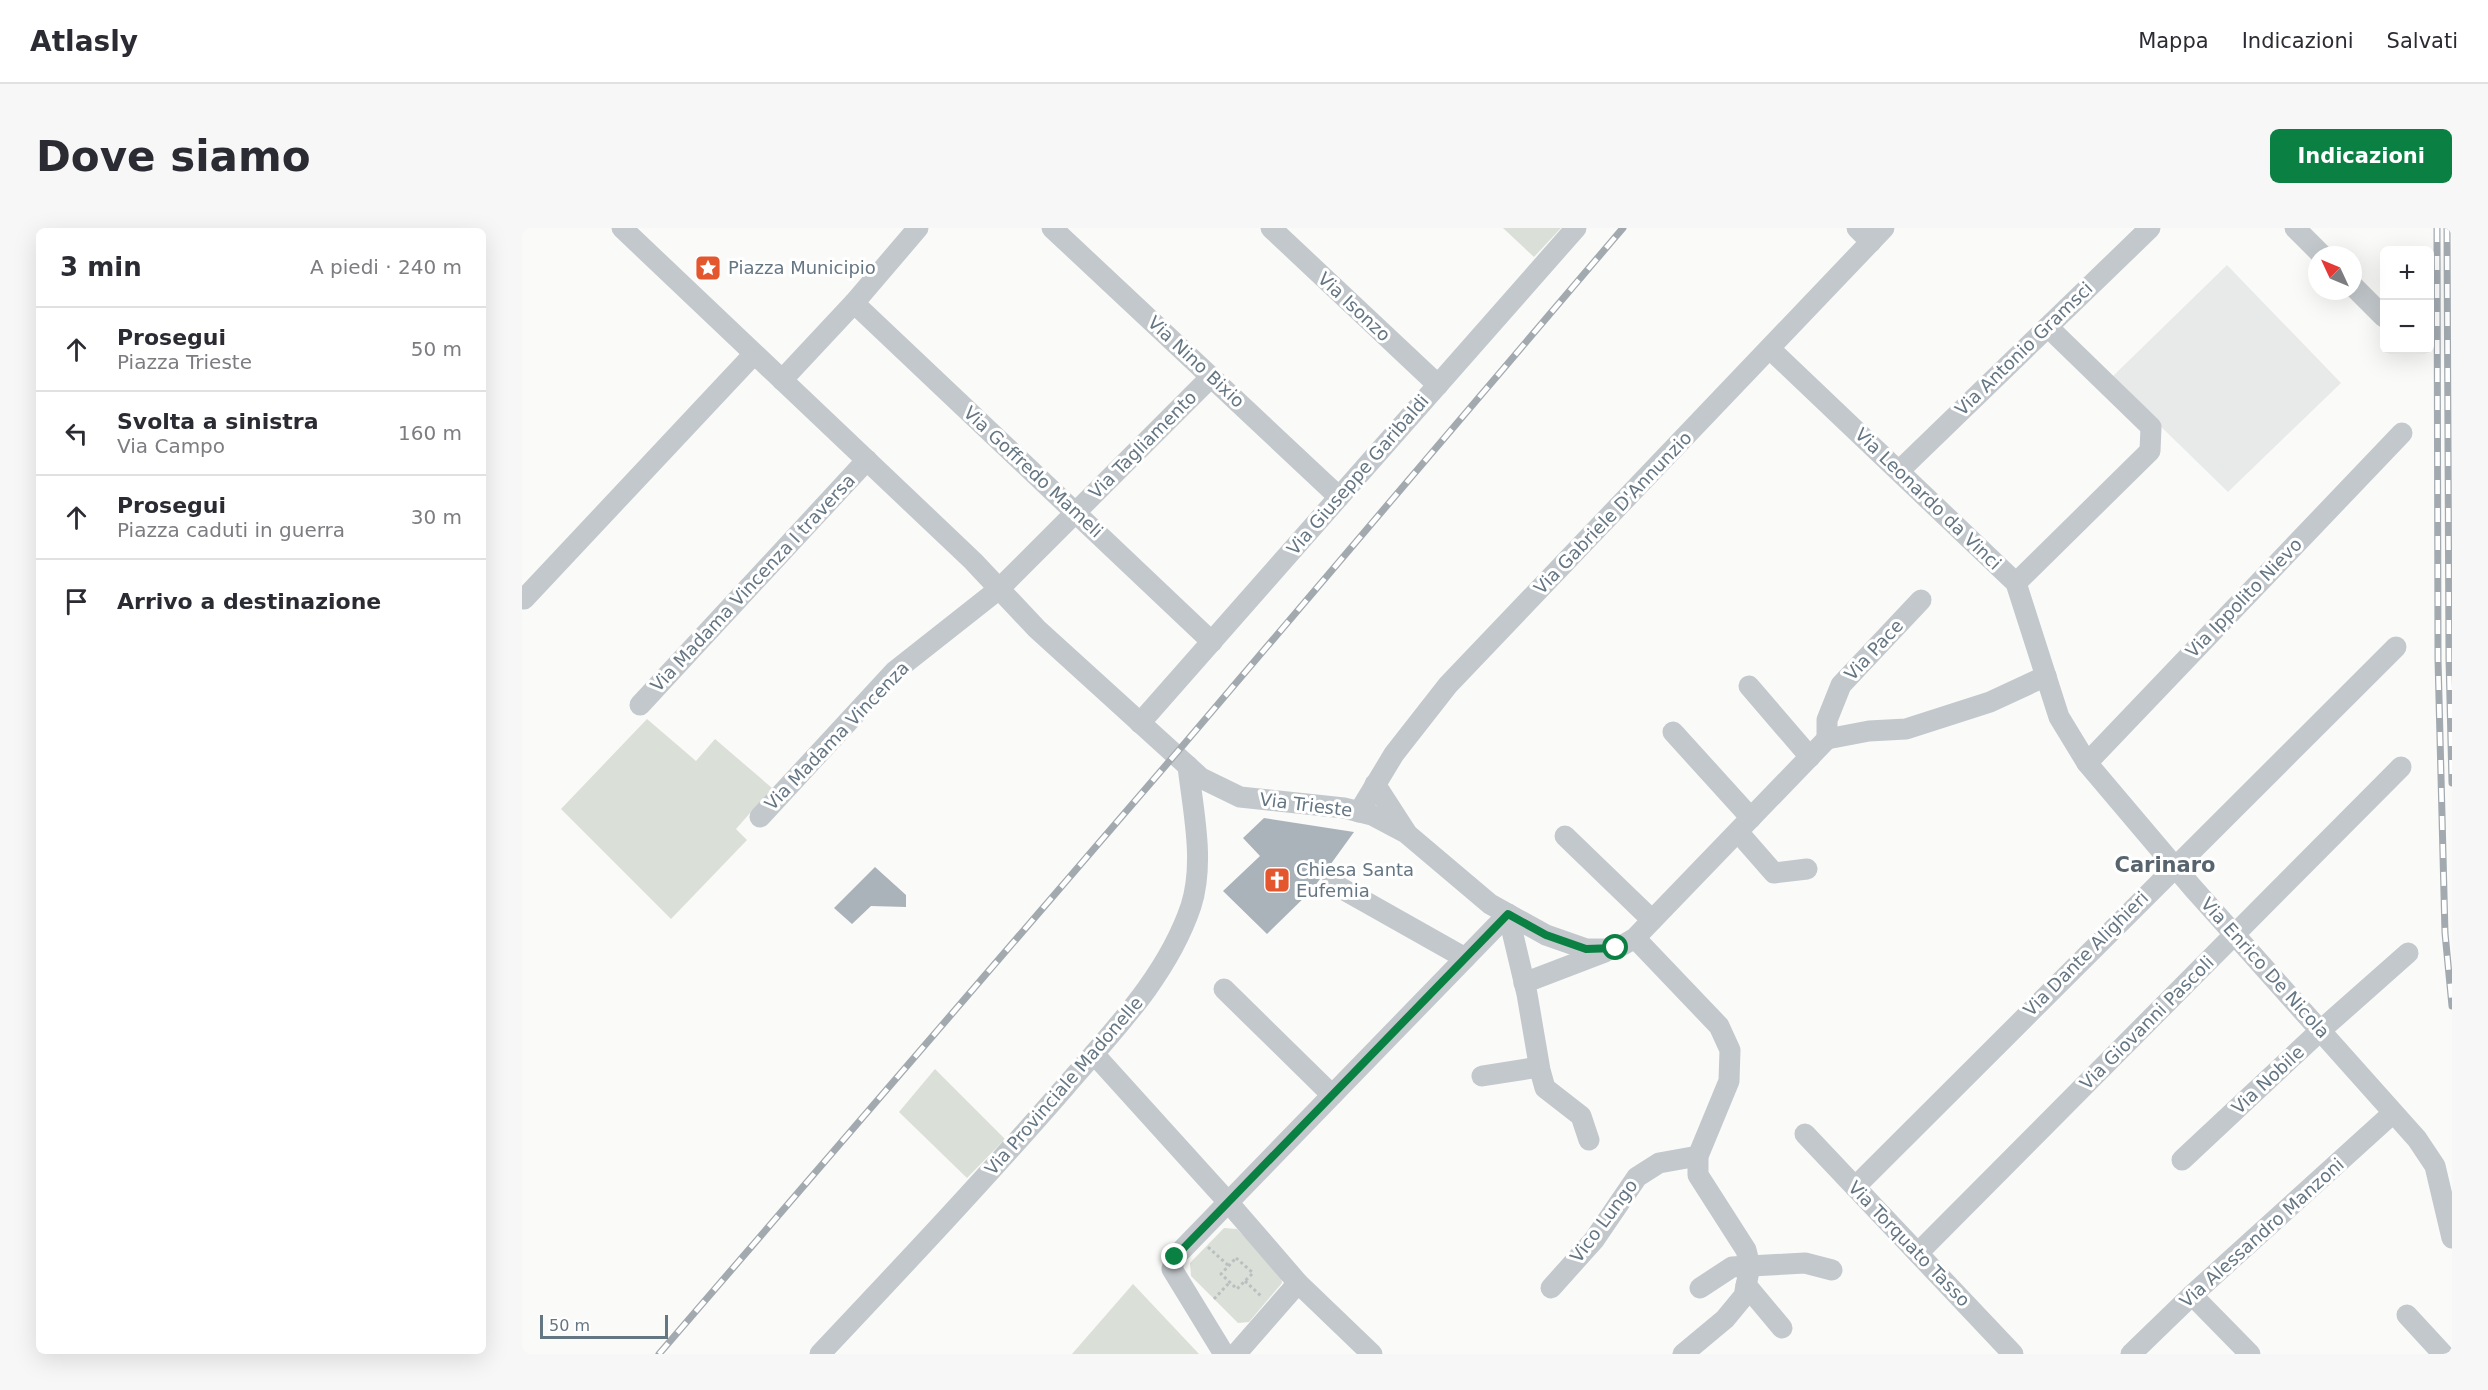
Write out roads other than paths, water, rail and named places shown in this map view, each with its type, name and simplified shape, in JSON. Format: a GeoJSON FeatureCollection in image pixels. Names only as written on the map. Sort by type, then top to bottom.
{"type":"FeatureCollection","features":[{"type":"Feature","properties":{"kind":"street","name":"Via Trieste"},"geometry":{"type":"LineString","coordinates":[[622,228],[973,561],[1037,629],[1201,778],[1240,797],[1344,808],[1372,815],[1406,833],[1490,904],[1546,935],[1586,949],[1616,948]]}},
{"type":"Feature","properties":{"kind":"street"},"geometry":{"type":"LineString","coordinates":[[782,380],[854,303],[918,228]]}},
{"type":"Feature","properties":{"kind":"street","name":"Via Nino Bixio"},"geometry":{"type":"LineString","coordinates":[[1052,228],[1339,497]]}},
{"type":"Feature","properties":{"kind":"street","name":"Via Isonzo"},"geometry":{"type":"LineString","coordinates":[[1271,228],[1438,385]]}},
{"type":"Feature","properties":{"kind":"street","name":"Via Giuseppe Garibaldi"},"geometry":{"type":"LineString","coordinates":[[1140,723],[1576,228]]}},
{"type":"Feature","properties":{"kind":"street","name":"Via Antonio Gramsci"},"geometry":{"type":"LineString","coordinates":[[1899,471],[2150,228]]}},
{"type":"Feature","properties":{"kind":"street"},"geometry":{"type":"LineString","coordinates":[[2295,228],[2313,246]]}},
{"type":"Feature","properties":{"kind":"street","name":"Via Gabriele D'Annunzio"},"geometry":{"type":"LineString","coordinates":[[1359,812],[1394,754],[1448,685],[1770,349],[1871,233]]}},
{"type":"Feature","properties":{"kind":"street"},"geometry":{"type":"LineString","coordinates":[[2362,295],[2380,312]]}},
{"type":"Feature","properties":{"kind":"street","name":"Via Goffredo Mameli"},"geometry":{"type":"LineString","coordinates":[[854,303],[1212,642]]}},
{"type":"Feature","properties":{"kind":"street"},"geometry":{"type":"LineString","coordinates":[[2016,583],[2150,451],[2151,427],[2048,327]]}},
{"type":"Feature","properties":{"kind":"street","name":"Via Leonardo da Vinci"},"geometry":{"type":"LineString","coordinates":[[1770,349],[2016,583],[2046,676]]}},
{"type":"Feature","properties":{"kind":"street"},"geometry":{"type":"LineString","coordinates":[[524,599],[754,354]]}},
{"type":"Feature","properties":{"kind":"street","name":"Via Tagliamento"},"geometry":{"type":"LineString","coordinates":[[999,589],[1211,377]]}},
{"type":"Feature","properties":{"kind":"street","name":"Via Ippolito Nievo"},"geometry":{"type":"LineString","coordinates":[[2087,763],[2402,433]]}},
{"type":"Feature","properties":{"kind":"street","name":"Via Madama Vincenza I traversa"},"geometry":{"type":"LineString","coordinates":[[640,705],[867,460]]}},
{"type":"Feature","properties":{"kind":"street","name":"Via Madama Vincenza"},"geometry":{"type":"LineString","coordinates":[[760,818],[895,671],[999,589]]}},
{"type":"Feature","properties":{"kind":"street","name":"Via Pace"},"geometry":{"type":"LineString","coordinates":[[1827,739],[1827,720],[1841,685],[1921,600]]}},
{"type":"Feature","properties":{"kind":"street","name":"Via Dante Alighieri"},"geometry":{"type":"LineString","coordinates":[[1855,1187],[2396,646]]}},
{"type":"Feature","properties":{"kind":"street"},"geometry":{"type":"LineString","coordinates":[[1524,983],[1616,948],[1635,938],[1827,739],[1869,731],[1906,729],[1990,702],[2046,676]]}},
{"type":"Feature","properties":{"kind":"street","name":"Via Enrico De Nicola"},"geometry":{"type":"LineString","coordinates":[[2046,676],[2059,717],[2087,763],[2174,866],[2417,1139],[2434,1166],[2452,1238]]}},
{"type":"Feature","properties":{"kind":"street"},"geometry":{"type":"LineString","coordinates":[[1749,686],[1810,757]]}},
{"type":"Feature","properties":{"kind":"street"},"geometry":{"type":"LineString","coordinates":[[1673,732],[1744,825],[1774,873],[1807,869]]}},
{"type":"Feature","properties":{"kind":"street","name":"Via Provinciale Madonelle"},"geometry":{"type":"LineString","coordinates":[[820,1354],[1011,1149],[1142,998],[1166,960],[1191,905],[1198,864],[1188,766]]}},
{"type":"Feature","properties":{"kind":"street","name":"Via Giovanni Pascoli"},"geometry":{"type":"LineString","coordinates":[[1918,1253],[2401,767]]}},
{"type":"Feature","properties":{"kind":"street"},"geometry":{"type":"LineString","coordinates":[[1376,784],[1406,833]]}},
{"type":"Feature","properties":{"kind":"street"},"geometry":{"type":"LineString","coordinates":[[1565,836],[1652,920]]}},
{"type":"Feature","properties":{"kind":"street"},"geometry":{"type":"LineString","coordinates":[[1332,883],[1465,958]]}},
{"type":"Feature","properties":{"kind":"street"},"geometry":{"type":"LineString","coordinates":[[1224,1354],[1172,1269],[1175,1257],[1508,914]]}},
{"type":"Feature","properties":{"kind":"street"},"geometry":{"type":"LineString","coordinates":[[1508,914],[1545,1088],[1581,1116],[1589,1140]]}},
{"type":"Feature","properties":{"kind":"street"},"geometry":{"type":"LineString","coordinates":[[1635,938],[1719,1026],[1730,1050],[1729,1081],[1698,1156],[1698,1175],[1746,1250],[1748,1278],[1744,1296],[1725,1319],[1683,1354]]}},
{"type":"Feature","properties":{"kind":"street","name":"Via Nobile"},"geometry":{"type":"LineString","coordinates":[[2182,1160],[2321,1030],[2408,953]]}},
{"type":"Feature","properties":{"kind":"street"},"geometry":{"type":"LineString","coordinates":[[1224,989],[1332,1095]]}},
{"type":"Feature","properties":{"kind":"street"},"geometry":{"type":"LineString","coordinates":[[1094,1054],[1228,1202],[1298,1284],[1372,1354]]}},
{"type":"Feature","properties":{"kind":"street"},"geometry":{"type":"LineString","coordinates":[[1482,1076],[1539,1067]]}},
{"type":"Feature","properties":{"kind":"street","name":"Via Alessandro Manzoni"},"geometry":{"type":"LineString","coordinates":[[2131,1354],[2192,1295],[2393,1113]]}},
{"type":"Feature","properties":{"kind":"street","name":"Via Torquato Tasso"},"geometry":{"type":"LineString","coordinates":[[1805,1134],[2013,1354]]}},
{"type":"Feature","properties":{"kind":"street","name":"Vico Lungo"},"geometry":{"type":"LineString","coordinates":[[1551,1288],[1594,1240],[1637,1176],[1659,1163],[1698,1156]]}},
{"type":"Feature","properties":{"kind":"street"},"geometry":{"type":"LineString","coordinates":[[1748,1278],[1805,1263],[1832,1270]]}},
{"type":"Feature","properties":{"kind":"street"},"geometry":{"type":"LineString","coordinates":[[1700,1288],[1732,1267],[1748,1278],[1782,1328]]}},
{"type":"Feature","properties":{"kind":"street"},"geometry":{"type":"LineString","coordinates":[[1236,1354],[1298,1284]]}},
{"type":"Feature","properties":{"kind":"street"},"geometry":{"type":"LineString","coordinates":[[2192,1295],[2250,1354]]}},
{"type":"Feature","properties":{"kind":"street"},"geometry":{"type":"LineString","coordinates":[[2407,1315],[2443,1354]]}},
{"type":"Feature","properties":{"kind":"railway"},"geometry":{"type":"LineString","coordinates":[[659,1354],[1185,743],[1623,228]]}},
{"type":"Feature","properties":{"kind":"railway"},"geometry":{"type":"LineString","coordinates":[[2437,228],[2438,659],[2445,933],[2452,1006]]}},
{"type":"Feature","properties":{"kind":"railway"},"geometry":{"type":"LineString","coordinates":[[2447,228],[2449,659],[2452,783]]}},
{"type":"Feature","properties":{"kind":"place","name":"Piazza Municipio"},"geometry":{"type":"Point","coordinates":[708,268]}},
{"type":"Feature","properties":{"kind":"place","name":"Chiesa Santa Eufemia"},"geometry":{"type":"Point","coordinates":[1277,880]}},
{"type":"Feature","properties":{"kind":"district","name":"Carinaro"},"geometry":{"type":"Point","coordinates":[2165,865]}}]}
